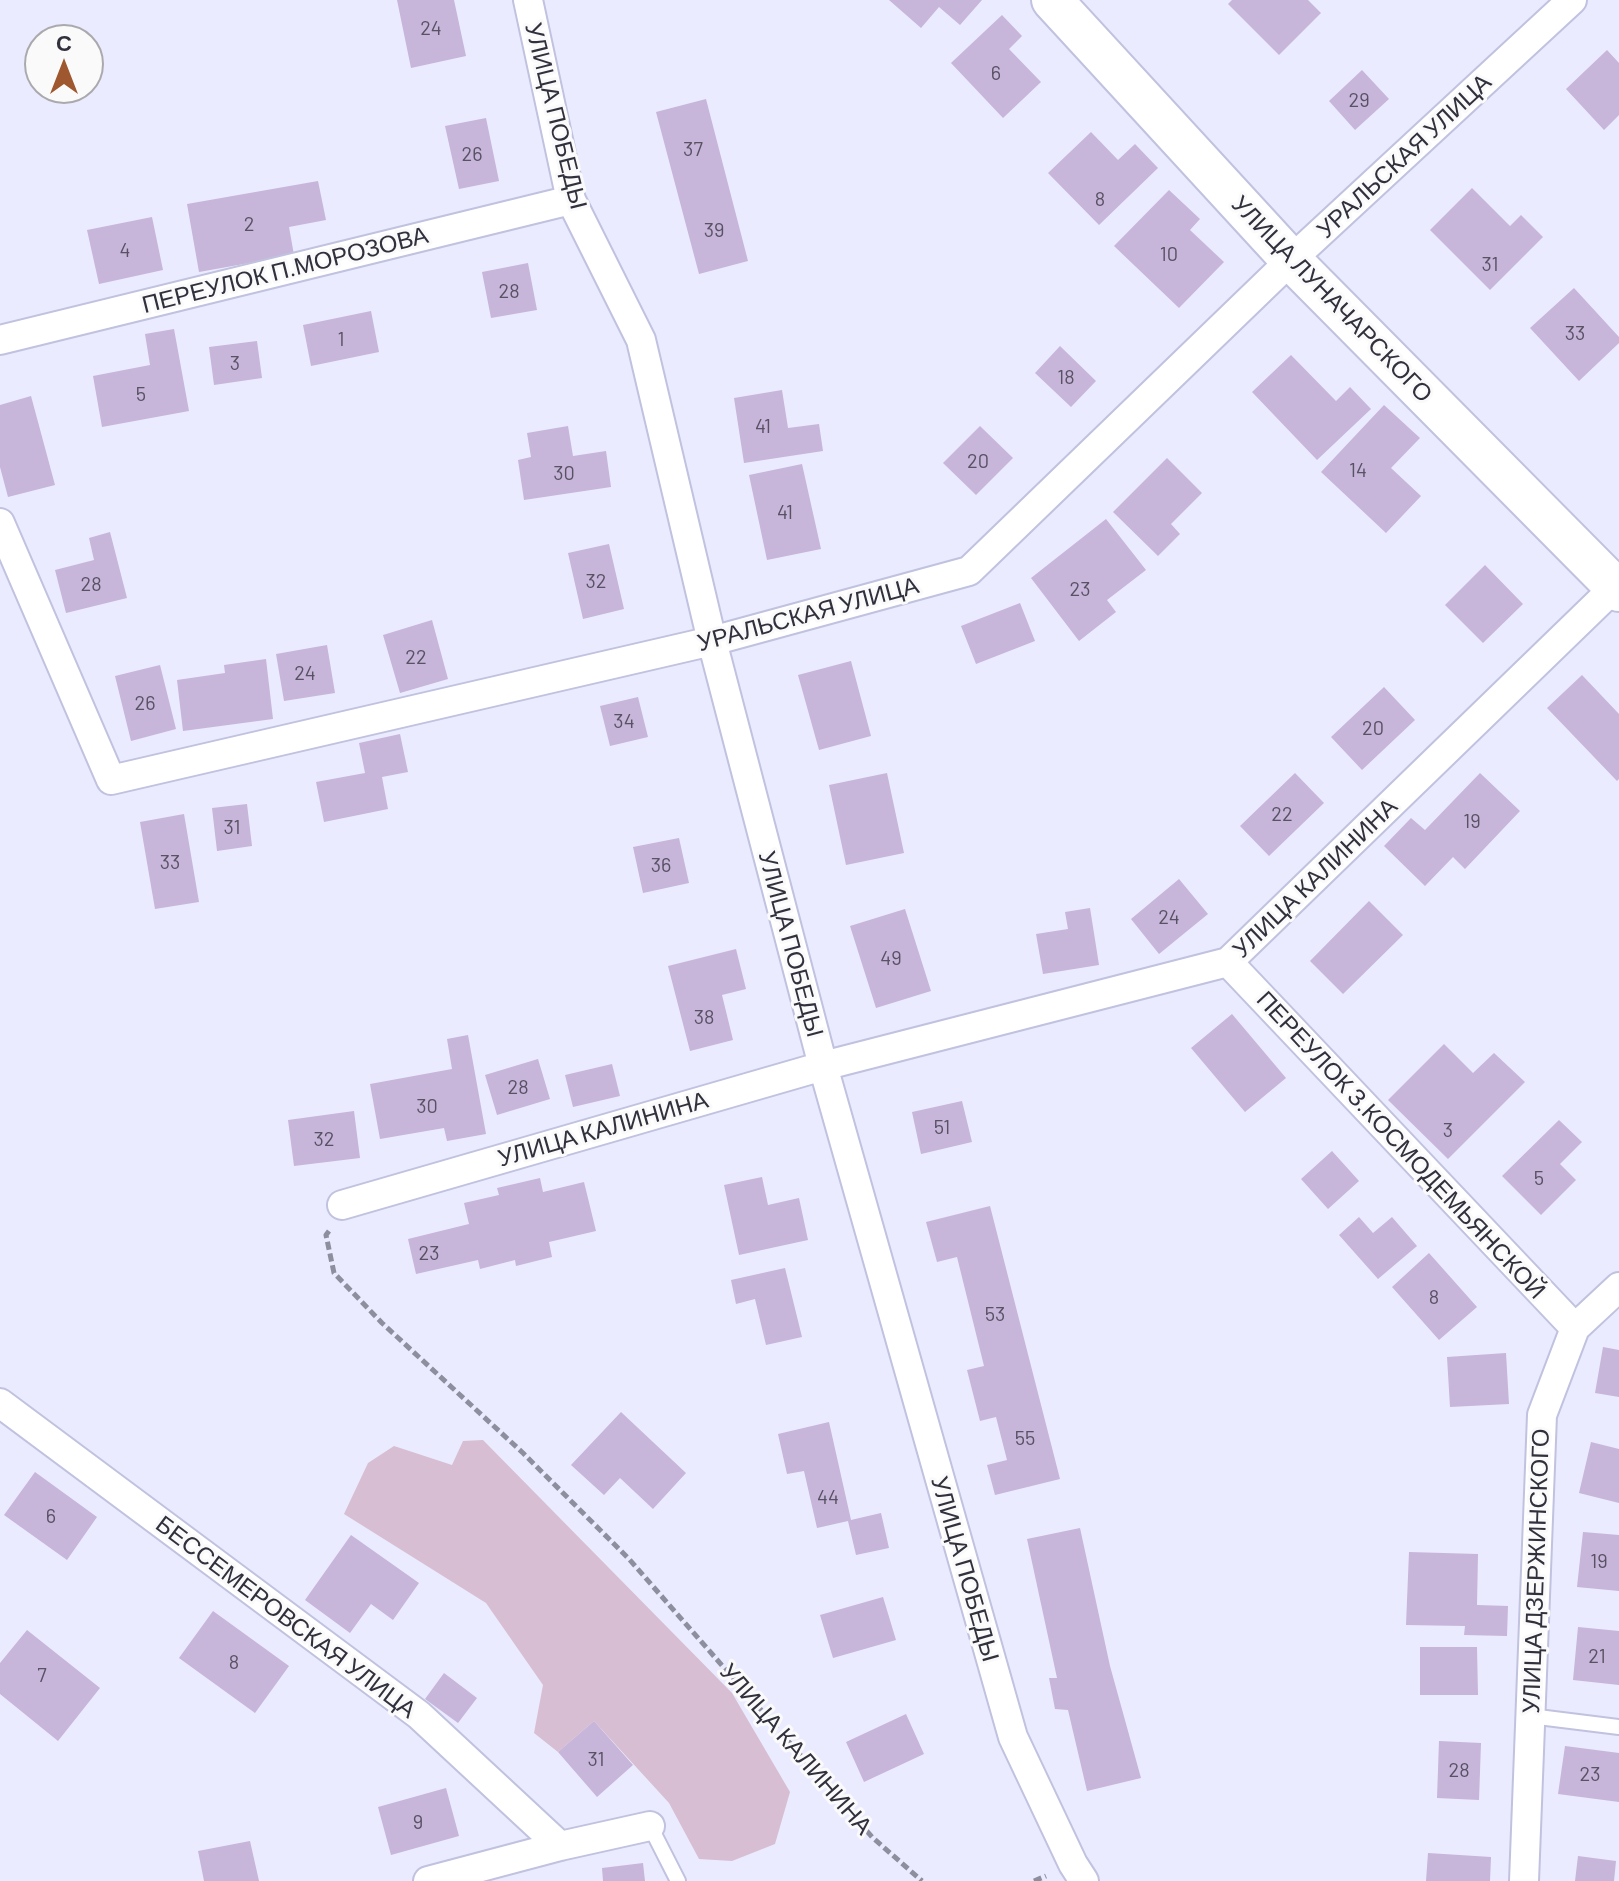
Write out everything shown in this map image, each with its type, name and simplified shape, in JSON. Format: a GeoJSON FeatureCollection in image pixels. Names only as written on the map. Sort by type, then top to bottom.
{"type":"FeatureCollection","features":[{"type":"Feature","properties":{"kind":"street","name":"УЛИЦА ПОБЕДЫ"},"geometry":{"type":"LineString","coordinates":[[528,0],[571,200],[641,340],[712,641],[823,1066],[1013,1737],[1084,1881]]}},
{"type":"Feature","properties":{"kind":"street","name":"УЛИЦА ЛУНАЧАРСКОГО"},"geometry":{"type":"LineString","coordinates":[[1052,0],[1291,260],[1618,587]]}},
{"type":"Feature","properties":{"kind":"street","name":"УРАЛЬСКАЯ УЛИЦА"},"geometry":{"type":"LineString","coordinates":[[0,523],[111,780],[712,641],[969,571],[1291,260],[1572,0]]}},
{"type":"Feature","properties":{"kind":"street","name":"ПЕРЕУЛОК П.МОРОЗОВА"},"geometry":{"type":"LineString","coordinates":[[0,340],[571,200]]}},
{"type":"Feature","properties":{"kind":"street","name":"УЛИЦА КАЛИНИНА"},"geometry":{"type":"LineString","coordinates":[[342,1205],[823,1066],[1228,962],[1618,587]]}},
{"type":"Feature","properties":{"kind":"street","name":"ПЕРЕУЛОК З.КОСМОДЕМЬЯНСКОЙ"},"geometry":{"type":"LineString","coordinates":[[1228,962],[1575,1328]]}},
{"type":"Feature","properties":{"kind":"street","name":"УЛИЦА ДЗЕРЖИНСКОГО"},"geometry":{"type":"LineString","coordinates":[[1524,1881],[1542,1415],[1575,1328],[1619,1287]]}},
{"type":"Feature","properties":{"kind":"street","name":"БЕССЕМЕРОВСКАЯ УЛИЦА"},"geometry":{"type":"LineString","coordinates":[[0,1403],[419,1715],[560,1846]]}},
{"type":"Feature","properties":{"kind":"street"},"geometry":{"type":"LineString","coordinates":[[428,1881],[650,1826]]}},
{"type":"Feature","properties":{"kind":"lane"},"geometry":{"type":"LineString","coordinates":[[1530,1716],[1619,1727]]}},
{"type":"Feature","properties":{"kind":"lane"},"geometry":{"type":"LineString","coordinates":[[650,1826],[678,1881]]}},
{"type":"Feature","properties":{"kind":"path","name":"УЛИЦА КАЛИНИНА"},"geometry":{"type":"LineString","coordinates":[[342,1205],[326,1235],[334,1273],[382,1323],[523,1453],[629,1559],[872,1837],[922,1881]]}},
{"type":"Feature","properties":{"kind":"shaded area"},"geometry":{"type":"Polygon","coordinates":[[[483,1440],[732,1693],[790,1792],[775,1844],[732,1861],[699,1859],[669,1803],[594,1721],[558,1752],[534,1733],[543,1685],[486,1603],[344,1514],[368,1463],[394,1446],[452,1465],[463,1441],[483,1440]]]}},
{"type":"Feature","properties":{"kind":"building"},"geometry":{"type":"Polygon","coordinates":[[[397,0],[454,0],[466,56],[411,68],[397,0]]]}},
{"type":"Feature","properties":{"kind":"building"},"geometry":{"type":"Polygon","coordinates":[[[889,0],[982,0],[960,25],[939,7],[921,28],[889,0]]]}},
{"type":"Feature","properties":{"kind":"building"},"geometry":{"type":"Polygon","coordinates":[[[1232,0],[1308,0],[1321,13],[1279,55],[1228,4],[1232,0]]]}},
{"type":"Feature","properties":{"kind":"building"},"geometry":{"type":"Polygon","coordinates":[[[1002,15],[1022,36],[1009,49],[1041,82],[1003,118],[951,63],[1002,15]]]}},
{"type":"Feature","properties":{"kind":"building"},"geometry":{"type":"Polygon","coordinates":[[[1607,50],[1619,63],[1619,115],[1604,130],[1566,89],[1607,50]]]}},
{"type":"Feature","properties":{"kind":"building"},"geometry":{"type":"Polygon","coordinates":[[[1362,70],[1389,99],[1355,130],[1329,101],[1362,70]]]}},
{"type":"Feature","properties":{"kind":"building"},"geometry":{"type":"Polygon","coordinates":[[[706,99],[748,261],[699,274],[656,112],[706,99]]]}},
{"type":"Feature","properties":{"kind":"building"},"geometry":{"type":"Polygon","coordinates":[[[486,118],[499,181],[459,189],[445,126],[486,118]]]}},
{"type":"Feature","properties":{"kind":"building"},"geometry":{"type":"Polygon","coordinates":[[[1091,132],[1118,160],[1135,144],[1158,168],[1099,225],[1048,173],[1091,132]]]}},
{"type":"Feature","properties":{"kind":"building"},"geometry":{"type":"Polygon","coordinates":[[[318,181],[326,220],[289,227],[294,255],[199,272],[187,204],[318,181]]]}},
{"type":"Feature","properties":{"kind":"building"},"geometry":{"type":"Polygon","coordinates":[[[1472,188],[1510,226],[1521,215],[1543,237],[1490,290],[1430,230],[1472,188]]]}},
{"type":"Feature","properties":{"kind":"building"},"geometry":{"type":"Polygon","coordinates":[[[1169,190],[1200,219],[1190,230],[1224,262],[1179,308],[1114,246],[1169,190]]]}},
{"type":"Feature","properties":{"kind":"building"},"geometry":{"type":"Polygon","coordinates":[[[152,217],[163,270],[99,284],[87,230],[152,217]]]}},
{"type":"Feature","properties":{"kind":"building"},"geometry":{"type":"Polygon","coordinates":[[[528,263],[537,310],[491,318],[482,272],[528,263]]]}},
{"type":"Feature","properties":{"kind":"building"},"geometry":{"type":"Polygon","coordinates":[[[1574,288],[1619,337],[1619,343],[1579,381],[1530,328],[1574,288]]]}},
{"type":"Feature","properties":{"kind":"building"},"geometry":{"type":"Polygon","coordinates":[[[371,311],[379,352],[311,366],[303,325],[371,311]]]}},
{"type":"Feature","properties":{"kind":"building"},"geometry":{"type":"Polygon","coordinates":[[[174,329],[189,411],[102,427],[93,376],[150,365],[145,334],[174,329]]]}},
{"type":"Feature","properties":{"kind":"building"},"geometry":{"type":"Polygon","coordinates":[[[257,341],[262,378],[214,385],[209,347],[257,341]]]}},
{"type":"Feature","properties":{"kind":"building"},"geometry":{"type":"Polygon","coordinates":[[[1060,346],[1096,381],[1071,407],[1035,373],[1060,346]]]}},
{"type":"Feature","properties":{"kind":"building"},"geometry":{"type":"Polygon","coordinates":[[[1291,355],[1336,401],[1350,387],[1371,409],[1317,460],[1252,392],[1291,355]]]}},
{"type":"Feature","properties":{"kind":"building"},"geometry":{"type":"Polygon","coordinates":[[[782,390],[788,428],[819,424],[823,451],[744,463],[734,398],[782,390]]]}},
{"type":"Feature","properties":{"kind":"building"},"geometry":{"type":"Polygon","coordinates":[[[31,396],[55,485],[8,497],[0,467],[0,405],[31,396]]]}},
{"type":"Feature","properties":{"kind":"building"},"geometry":{"type":"Polygon","coordinates":[[[1384,405],[1420,438],[1391,468],[1421,496],[1386,533],[1321,472],[1384,405]]]}},
{"type":"Feature","properties":{"kind":"building"},"geometry":{"type":"Polygon","coordinates":[[[568,426],[573,456],[606,451],[611,487],[524,500],[518,460],[531,457],[527,433],[568,426]]]}},
{"type":"Feature","properties":{"kind":"building"},"geometry":{"type":"Polygon","coordinates":[[[980,426],[1013,458],[976,495],[943,463],[980,426]]]}},
{"type":"Feature","properties":{"kind":"building"},"geometry":{"type":"Polygon","coordinates":[[[1167,458],[1202,493],[1171,524],[1180,534],[1158,556],[1113,512],[1167,458]]]}},
{"type":"Feature","properties":{"kind":"building"},"geometry":{"type":"Polygon","coordinates":[[[802,464],[821,549],[767,560],[749,475],[802,464]]]}},
{"type":"Feature","properties":{"kind":"building"},"geometry":{"type":"Polygon","coordinates":[[[1106,519],[1146,570],[1107,600],[1116,612],[1079,641],[1031,578],[1106,519]]]}},
{"type":"Feature","properties":{"kind":"building"},"geometry":{"type":"Polygon","coordinates":[[[110,532],[127,598],[66,613],[55,570],[94,560],[89,538],[110,532]]]}},
{"type":"Feature","properties":{"kind":"building"},"geometry":{"type":"Polygon","coordinates":[[[609,544],[624,609],[583,619],[568,553],[609,544]]]}},
{"type":"Feature","properties":{"kind":"building"},"geometry":{"type":"Polygon","coordinates":[[[1485,565],[1523,604],[1483,643],[1445,605],[1485,565]]]}},
{"type":"Feature","properties":{"kind":"building"},"geometry":{"type":"Polygon","coordinates":[[[1020,603],[1035,641],[976,664],[961,626],[1020,603]]]}},
{"type":"Feature","properties":{"kind":"building"},"geometry":{"type":"Polygon","coordinates":[[[432,620],[448,679],[400,693],[383,635],[432,620]]]}},
{"type":"Feature","properties":{"kind":"building"},"geometry":{"type":"Polygon","coordinates":[[[327,645],[335,693],[284,701],[276,654],[327,645]]]}},
{"type":"Feature","properties":{"kind":"building"},"geometry":{"type":"Polygon","coordinates":[[[266,659],[273,719],[183,731],[177,680],[225,673],[224,665],[266,659]]]}},
{"type":"Feature","properties":{"kind":"building"},"geometry":{"type":"Polygon","coordinates":[[[851,661],[871,736],[819,750],[798,675],[851,661]]]}},
{"type":"Feature","properties":{"kind":"building"},"geometry":{"type":"Polygon","coordinates":[[[160,665],[176,729],[131,741],[115,676],[160,665]]]}},
{"type":"Feature","properties":{"kind":"building"},"geometry":{"type":"Polygon","coordinates":[[[1582,675],[1619,714],[1617,781],[1547,708],[1582,675]]]}},
{"type":"Feature","properties":{"kind":"building"},"geometry":{"type":"Polygon","coordinates":[[[1384,687],[1415,720],[1362,770],[1331,737],[1384,687]]]}},
{"type":"Feature","properties":{"kind":"building"},"geometry":{"type":"Polygon","coordinates":[[[638,697],[648,737],[610,746],[600,706],[638,697]]]}},
{"type":"Feature","properties":{"kind":"building"},"geometry":{"type":"Polygon","coordinates":[[[400,734],[408,772],[382,777],[388,809],[324,822],[316,782],[365,773],[359,743],[400,734]]]}},
{"type":"Feature","properties":{"kind":"building"},"geometry":{"type":"Polygon","coordinates":[[[887,773],[904,853],[846,865],[829,785],[887,773]]]}},
{"type":"Feature","properties":{"kind":"building"},"geometry":{"type":"Polygon","coordinates":[[[1295,773],[1324,803],[1269,856],[1240,826],[1295,773]]]}},
{"type":"Feature","properties":{"kind":"building"},"geometry":{"type":"Polygon","coordinates":[[[1480,773],[1520,811],[1465,869],[1453,857],[1425,886],[1384,846],[1411,818],[1425,830],[1480,773]]]}},
{"type":"Feature","properties":{"kind":"building"},"geometry":{"type":"Polygon","coordinates":[[[247,804],[252,846],[217,851],[212,808],[247,804]]]}},
{"type":"Feature","properties":{"kind":"building"},"geometry":{"type":"Polygon","coordinates":[[[184,814],[199,902],[155,909],[140,822],[184,814]]]}},
{"type":"Feature","properties":{"kind":"building"},"geometry":{"type":"Polygon","coordinates":[[[679,838],[689,883],[643,893],[633,847],[679,838]]]}},
{"type":"Feature","properties":{"kind":"building"},"geometry":{"type":"Polygon","coordinates":[[[1179,879],[1208,914],[1159,954],[1131,919],[1179,879]]]}},
{"type":"Feature","properties":{"kind":"building"},"geometry":{"type":"Polygon","coordinates":[[[1369,901],[1403,935],[1343,994],[1310,961],[1369,901]]]}},
{"type":"Feature","properties":{"kind":"building"},"geometry":{"type":"Polygon","coordinates":[[[1090,908],[1099,965],[1043,974],[1036,934],[1068,929],[1065,912],[1090,908]]]}},
{"type":"Feature","properties":{"kind":"building"},"geometry":{"type":"Polygon","coordinates":[[[905,909],[931,991],[876,1008],[850,926],[905,909]]]}},
{"type":"Feature","properties":{"kind":"building"},"geometry":{"type":"Polygon","coordinates":[[[736,949],[746,989],[722,995],[733,1040],[690,1051],[668,966],[736,949]]]}},
{"type":"Feature","properties":{"kind":"building"},"geometry":{"type":"Polygon","coordinates":[[[1232,1014],[1286,1078],[1245,1112],[1191,1048],[1232,1014]]]}},
{"type":"Feature","properties":{"kind":"building"},"geometry":{"type":"Polygon","coordinates":[[[468,1035],[486,1134],[447,1141],[444,1128],[380,1139],[370,1084],[452,1069],[447,1039],[468,1035]]]}},
{"type":"Feature","properties":{"kind":"building"},"geometry":{"type":"Polygon","coordinates":[[[1444,1044],[1473,1073],[1494,1053],[1525,1082],[1448,1159],[1388,1100],[1444,1044]]]}},
{"type":"Feature","properties":{"kind":"building"},"geometry":{"type":"Polygon","coordinates":[[[538,1059],[550,1099],[497,1115],[485,1075],[538,1059]]]}},
{"type":"Feature","properties":{"kind":"building"},"geometry":{"type":"Polygon","coordinates":[[[612,1064],[620,1096],[573,1107],[565,1075],[612,1064]]]}},
{"type":"Feature","properties":{"kind":"building"},"geometry":{"type":"Polygon","coordinates":[[[962,1101],[972,1142],[921,1154],[912,1112],[962,1101]]]}},
{"type":"Feature","properties":{"kind":"building"},"geometry":{"type":"Polygon","coordinates":[[[354,1111],[360,1158],[294,1166],[288,1120],[354,1111]]]}},
{"type":"Feature","properties":{"kind":"building"},"geometry":{"type":"Polygon","coordinates":[[[1559,1120],[1582,1142],[1560,1164],[1576,1180],[1541,1215],[1502,1176],[1559,1120]]]}},
{"type":"Feature","properties":{"kind":"building"},"geometry":{"type":"Polygon","coordinates":[[[1332,1151],[1359,1181],[1328,1209],[1301,1179],[1332,1151]]]}},
{"type":"Feature","properties":{"kind":"building"},"geometry":{"type":"Polygon","coordinates":[[[762,1177],[768,1205],[799,1198],[808,1240],[739,1255],[724,1185],[762,1177]]]}},
{"type":"Feature","properties":{"kind":"building"},"geometry":{"type":"Polygon","coordinates":[[[540,1178],[543,1192],[584,1182],[596,1231],[549,1242],[552,1257],[516,1266],[515,1260],[480,1269],[478,1260],[416,1274],[408,1239],[469,1224],[464,1203],[499,1195],[497,1188],[540,1178]]]}},
{"type":"Feature","properties":{"kind":"building"},"geometry":{"type":"Polygon","coordinates":[[[990,1206],[1060,1479],[995,1495],[987,1465],[1007,1460],[996,1417],[980,1421],[967,1370],[984,1366],[957,1257],[937,1262],[926,1222],[990,1206]]]}},
{"type":"Feature","properties":{"kind":"building"},"geometry":{"type":"Polygon","coordinates":[[[1359,1217],[1373,1233],[1392,1217],[1417,1246],[1378,1279],[1339,1235],[1359,1217]]]}},
{"type":"Feature","properties":{"kind":"building"},"geometry":{"type":"Polygon","coordinates":[[[1429,1253],[1477,1307],[1439,1340],[1392,1287],[1429,1253]]]}},
{"type":"Feature","properties":{"kind":"building"},"geometry":{"type":"Polygon","coordinates":[[[785,1268],[802,1337],[766,1345],[755,1299],[736,1304],[731,1280],[785,1268]]]}},
{"type":"Feature","properties":{"kind":"building"},"geometry":{"type":"Polygon","coordinates":[[[1603,1347],[1619,1350],[1619,1397],[1595,1393],[1603,1347]]]}},
{"type":"Feature","properties":{"kind":"building"},"geometry":{"type":"Polygon","coordinates":[[[1506,1353],[1509,1404],[1450,1407],[1447,1357],[1506,1353]]]}},
{"type":"Feature","properties":{"kind":"building"},"geometry":{"type":"Polygon","coordinates":[[[621,1412],[686,1473],[653,1509],[620,1478],[604,1495],[571,1465],[621,1412]]]}},
{"type":"Feature","properties":{"kind":"building"},"geometry":{"type":"Polygon","coordinates":[[[829,1422],[851,1520],[881,1513],[889,1548],[856,1555],[848,1521],[817,1528],[804,1471],[787,1474],[778,1434],[829,1422]]]}},
{"type":"Feature","properties":{"kind":"building"},"geometry":{"type":"Polygon","coordinates":[[[1591,1442],[1619,1449],[1619,1503],[1579,1493],[1591,1442]]]}},
{"type":"Feature","properties":{"kind":"building"},"geometry":{"type":"Polygon","coordinates":[[[35,1472],[97,1517],[67,1560],[4,1515],[35,1472]]]}},
{"type":"Feature","properties":{"kind":"building"},"geometry":{"type":"Polygon","coordinates":[[[1080,1528],[1110,1666],[1141,1778],[1087,1791],[1068,1710],[1055,1709],[1049,1678],[1057,1678],[1027,1539],[1080,1528]]]}},
{"type":"Feature","properties":{"kind":"building"},"geometry":{"type":"Polygon","coordinates":[[[1583,1532],[1619,1535],[1619,1591],[1577,1587],[1583,1532]]]}},
{"type":"Feature","properties":{"kind":"building"},"geometry":{"type":"Polygon","coordinates":[[[351,1535],[419,1583],[393,1620],[371,1604],[350,1633],[305,1600],[351,1535]]]}},
{"type":"Feature","properties":{"kind":"building"},"geometry":{"type":"Polygon","coordinates":[[[1409,1552],[1478,1554],[1477,1605],[1508,1606],[1507,1636],[1464,1635],[1465,1626],[1406,1625],[1409,1552]]]}},
{"type":"Feature","properties":{"kind":"building"},"geometry":{"type":"Polygon","coordinates":[[[883,1597],[896,1640],[833,1658],[820,1615],[883,1597]]]}},
{"type":"Feature","properties":{"kind":"building"},"geometry":{"type":"Polygon","coordinates":[[[213,1611],[289,1666],[255,1713],[179,1658],[213,1611]]]}},
{"type":"Feature","properties":{"kind":"building"},"geometry":{"type":"Polygon","coordinates":[[[1578,1627],[1619,1631],[1619,1685],[1573,1680],[1578,1627]]]}},
{"type":"Feature","properties":{"kind":"building"},"geometry":{"type":"Polygon","coordinates":[[[27,1630],[100,1688],[58,1741],[0,1694],[0,1663],[27,1630]]]}},
{"type":"Feature","properties":{"kind":"building"},"geometry":{"type":"Polygon","coordinates":[[[1420,1647],[1477,1647],[1478,1695],[1420,1695],[1420,1647]]]}},
{"type":"Feature","properties":{"kind":"building"},"geometry":{"type":"Polygon","coordinates":[[[444,1673],[477,1698],[458,1723],[425,1699],[444,1673]]]}},
{"type":"Feature","properties":{"kind":"building"},"geometry":{"type":"Polygon","coordinates":[[[906,1714],[924,1754],[864,1782],[846,1742],[906,1714]]]}},
{"type":"Feature","properties":{"kind":"building"},"geometry":{"type":"Polygon","coordinates":[[[594,1721],[633,1765],[597,1797],[558,1752],[594,1721]]]}},
{"type":"Feature","properties":{"kind":"building"},"geometry":{"type":"Polygon","coordinates":[[[1439,1741],[1481,1743],[1479,1800],[1437,1798],[1439,1741]]]}},
{"type":"Feature","properties":{"kind":"building"},"geometry":{"type":"Polygon","coordinates":[[[1565,1746],[1619,1753],[1619,1802],[1558,1794],[1565,1746]]]}},
{"type":"Feature","properties":{"kind":"building"},"geometry":{"type":"Polygon","coordinates":[[[446,1788],[459,1836],[391,1855],[378,1807],[446,1788]]]}},
{"type":"Feature","properties":{"kind":"building"},"geometry":{"type":"Polygon","coordinates":[[[250,1841],[259,1881],[204,1881],[198,1851],[250,1841]]]}},
{"type":"Feature","properties":{"kind":"building"},"geometry":{"type":"Polygon","coordinates":[[[1428,1853],[1491,1857],[1490,1881],[1426,1881],[1428,1853]]]}},
{"type":"Feature","properties":{"kind":"building"},"geometry":{"type":"Polygon","coordinates":[[[1578,1856],[1616,1861],[1614,1881],[1575,1881],[1578,1856]]]}},
{"type":"Feature","properties":{"kind":"building"},"geometry":{"type":"Polygon","coordinates":[[[643,1863],[645,1881],[603,1881],[602,1868],[643,1863]]]}}]}
